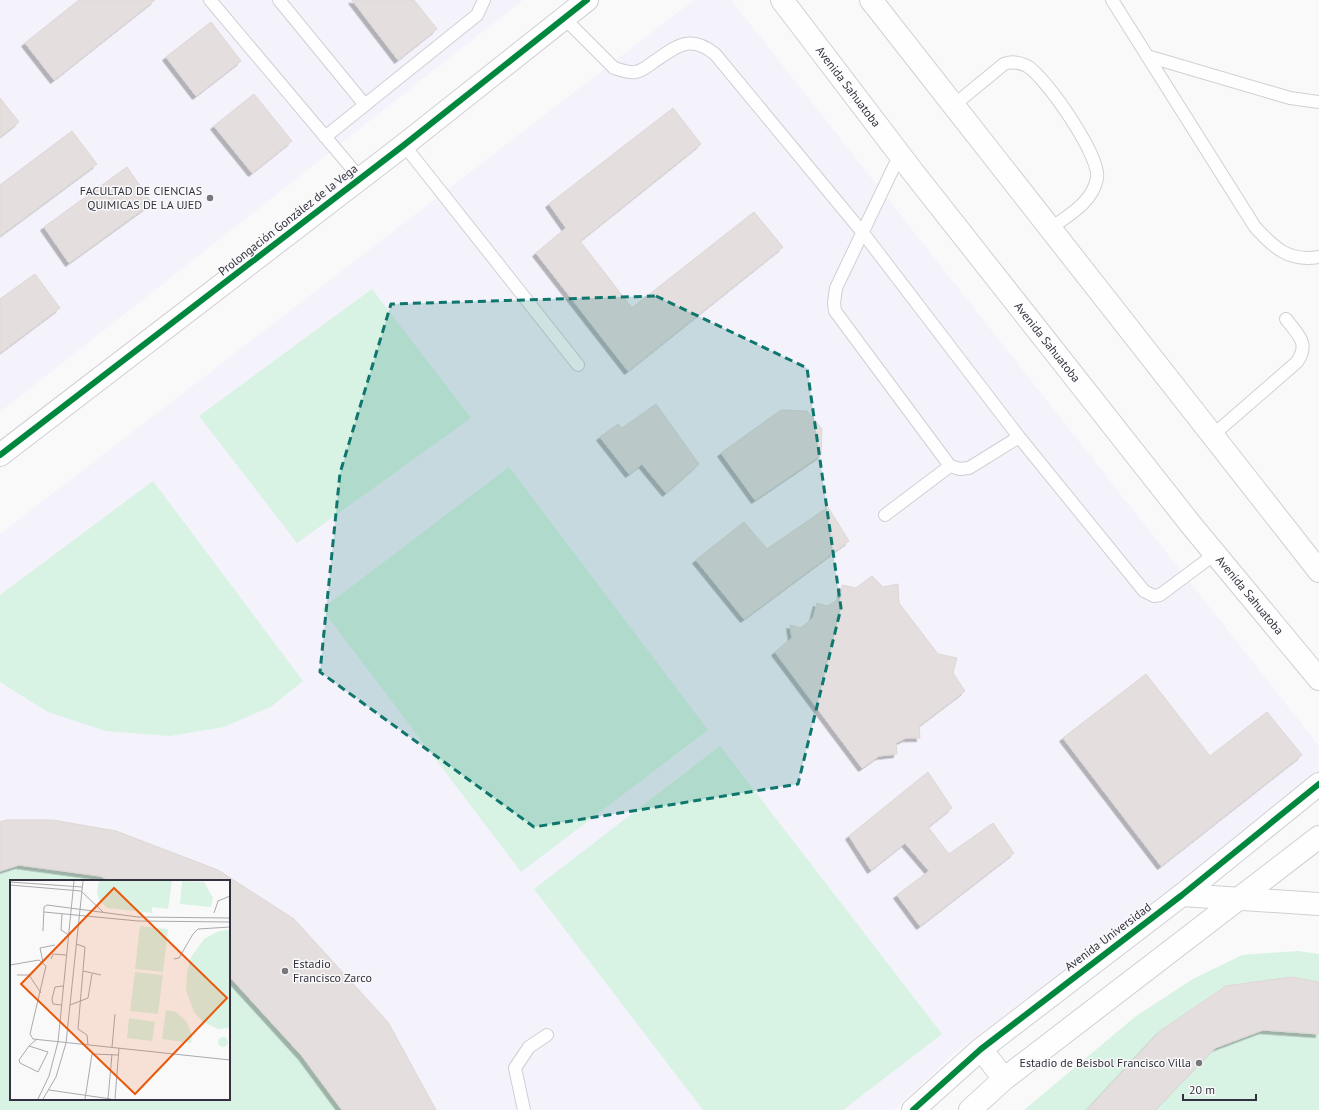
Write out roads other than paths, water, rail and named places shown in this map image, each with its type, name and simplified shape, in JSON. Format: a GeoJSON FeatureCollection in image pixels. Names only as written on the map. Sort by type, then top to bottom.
{"type":"FeatureCollection","features":[{"type":"Feature","properties":{"kind":"street","name":"Prolongación González de la Vega"},"geometry":{"type":"LineString","coordinates":[[0,455],[404,145],[587,0]]}},
{"type":"Feature","properties":{"kind":"street","name":"Avenida Sahuatoba"},"geometry":{"type":"LineString","coordinates":[[782,0],[900,154],[1215,554],[1319,679]]}},
{"type":"Feature","properties":{"kind":"street"},"geometry":{"type":"LineString","coordinates":[[871,0],[1212,435],[1317,566]]}},
{"type":"Feature","properties":{"kind":"street","name":"Avenida Universidad"},"geometry":{"type":"LineString","coordinates":[[913,1110],[981,1049],[1182,895],[1319,784]]}},
{"type":"Feature","properties":{"kind":"street"},"geometry":{"type":"LineString","coordinates":[[970,1110],[1004,1079],[1319,837]]}},
{"type":"Feature","properties":{"kind":"street"},"geometry":{"type":"LineString","coordinates":[[1182,895],[1319,904]]}},
{"type":"Feature","properties":{"kind":"street"},"geometry":{"type":"LineString","coordinates":[[981,1049],[1004,1079]]}},
{"type":"Feature","properties":{"kind":"lane"},"geometry":{"type":"LineString","coordinates":[[210,0],[360,178]]}},
{"type":"Feature","properties":{"kind":"lane"},"geometry":{"type":"LineString","coordinates":[[279,0],[365,105]]}},
{"type":"Feature","properties":{"kind":"lane"},"geometry":{"type":"LineString","coordinates":[[325,137],[477,15],[484,0]]}},
{"type":"Feature","properties":{"kind":"lane"},"geometry":{"type":"LineString","coordinates":[[1112,0],[1255,227],[1273,247],[1292,256],[1317,260]]}},
{"type":"Feature","properties":{"kind":"lane"},"geometry":{"type":"LineString","coordinates":[[564,18],[614,68],[624,71],[641,71],[681,44],[693,42],[706,47],[716,54],[863,233],[1019,437],[1149,594],[1160,595],[1215,554]]}},
{"type":"Feature","properties":{"kind":"lane"},"geometry":{"type":"LineString","coordinates":[[1147,56],[1290,98],[1319,102]]}},
{"type":"Feature","properties":{"kind":"lane"},"geometry":{"type":"LineString","coordinates":[[954,105],[1004,64],[1011,62],[1018,62],[1028,67],[1046,85],[1075,124],[1095,164],[1098,177],[1090,197],[1050,228]]}},
{"type":"Feature","properties":{"kind":"lane"},"geometry":{"type":"LineString","coordinates":[[404,145],[578,365]]}},
{"type":"Feature","properties":{"kind":"lane"},"geometry":{"type":"LineString","coordinates":[[900,154],[836,288],[834,304],[835,311],[950,466],[960,469],[969,468],[1019,437]]}},
{"type":"Feature","properties":{"kind":"lane"},"geometry":{"type":"LineString","coordinates":[[1212,435],[1297,362],[1303,353],[1302,341],[1286,319]]}},
{"type":"Feature","properties":{"kind":"lane"},"geometry":{"type":"LineString","coordinates":[[885,515],[950,466]]}},
{"type":"Feature","properties":{"kind":"lane"},"geometry":{"type":"LineString","coordinates":[[524,1110],[515,1068],[522,1055],[529,1047],[547,1035]]}},
{"type":"Feature","properties":{"kind":"place","name":"FACULTAD DE CIENCIAS QUIMICAS DE LA UJED"},"geometry":{"type":"Point","coordinates":[210,198]}},
{"type":"Feature","properties":{"kind":"place","name":"Estadio Francisco Zarco"},"geometry":{"type":"Point","coordinates":[285,971]}},
{"type":"Feature","properties":{"kind":"place","name":"Estadio de Beisbol Francisco Villa"},"geometry":{"type":"Point","coordinates":[1199,1063]}}]}
